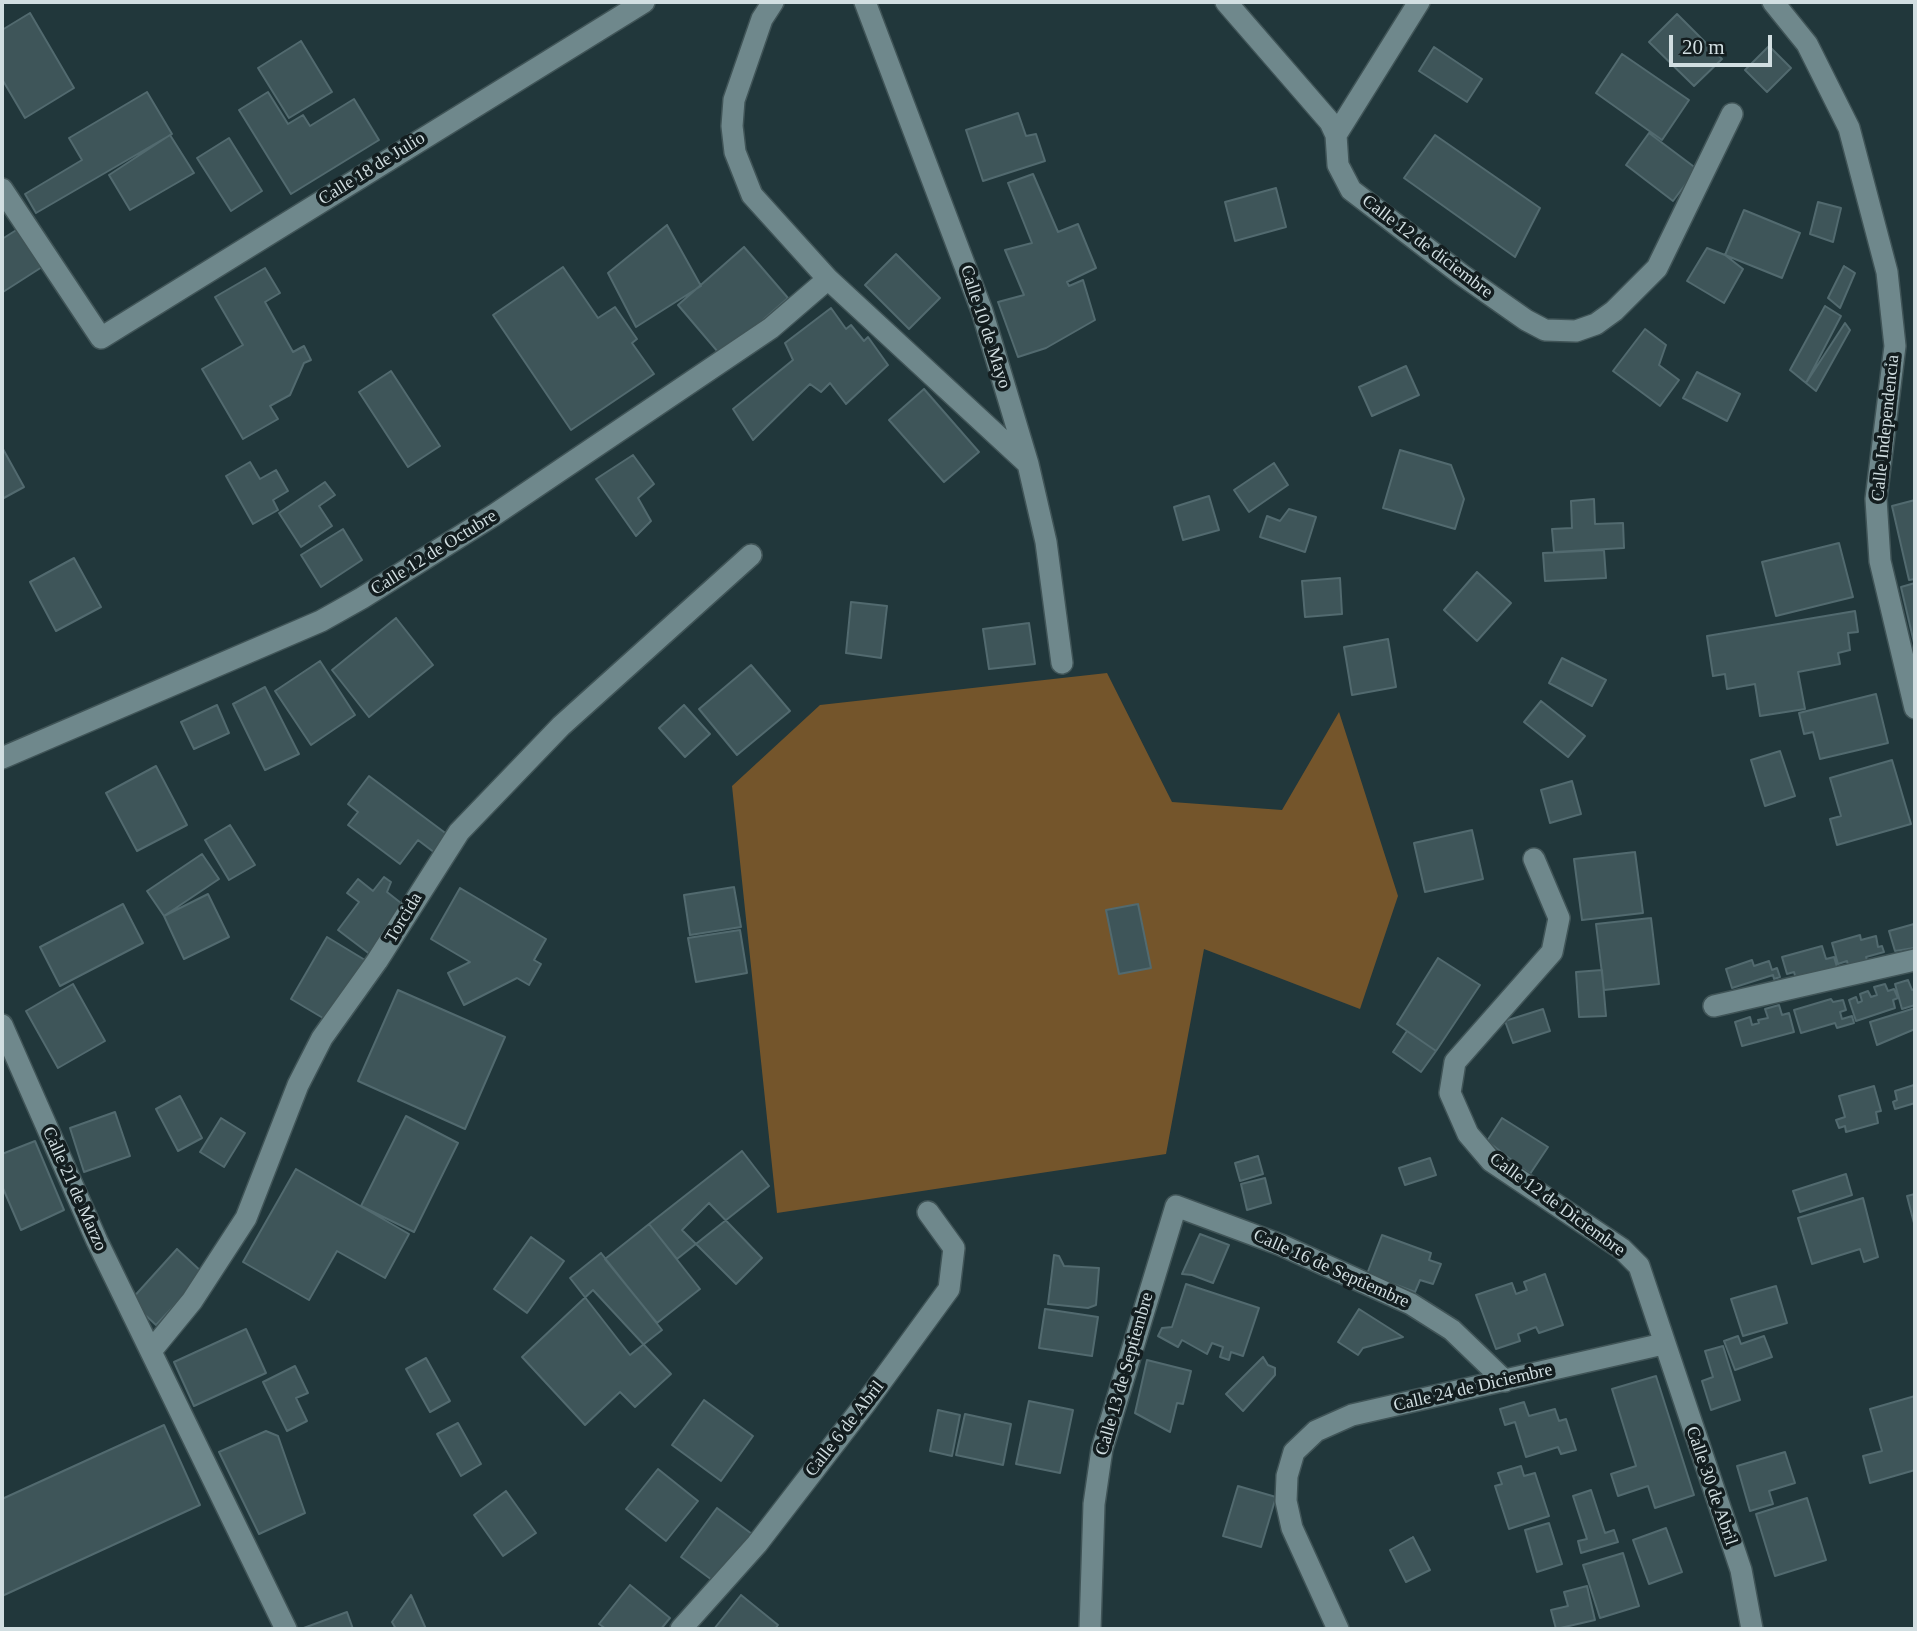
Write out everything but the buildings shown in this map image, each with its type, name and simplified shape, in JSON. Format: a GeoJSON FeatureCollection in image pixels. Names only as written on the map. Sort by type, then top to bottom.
{"type":"FeatureCollection","features":[{"type":"Feature","properties":{"kind":"street","name":"Calle 18 de Julio"},"geometry":{"type":"LineString","coordinates":[[2,189],[101,338],[644,2]]}},
{"type":"Feature","properties":{"kind":"street"},"geometry":{"type":"LineString","coordinates":[[773,2],[762,19],[734,100],[732,126],[735,152],[752,195],[828,279],[966,410],[1028,464]]}},
{"type":"Feature","properties":{"kind":"street","name":"Calle 10 de Mayo"},"geometry":{"type":"LineString","coordinates":[[865,2],[982,312],[1028,464],[1046,542],[1062,663]]}},
{"type":"Feature","properties":{"kind":"street","name":"Calle 12 de diciembre"},"geometry":{"type":"LineString","coordinates":[[1226,2],[1320,107],[1336,135],[1338,165],[1342,178],[1365,203],[1525,320],[1545,330],[1576,331],[1596,324],[1614,311],[1657,268],[1732,114]]}},
{"type":"Feature","properties":{"kind":"street"},"geometry":{"type":"LineString","coordinates":[[1336,135],[1419,2]]}},
{"type":"Feature","properties":{"kind":"street","name":"Calle Independencia"},"geometry":{"type":"LineString","coordinates":[[1773,2],[1807,44],[1849,128],[1887,272],[1895,346],[1876,499],[1879,548],[1915,708]]}},
{"type":"Feature","properties":{"kind":"street","name":"Calle 12 de Octubre"},"geometry":{"type":"LineString","coordinates":[[2,758],[321,621],[362,598],[494,515],[771,328],[828,279]]}},
{"type":"Feature","properties":{"kind":"street","name":"Torcida"},"geometry":{"type":"LineString","coordinates":[[151,1351],[192,1301],[246,1218],[298,1085],[322,1038],[377,961],[459,832],[561,726],[751,555]]}},
{"type":"Feature","properties":{"kind":"street","name":"Calle 12 de Diciembre"},"geometry":{"type":"LineString","coordinates":[[1534,859],[1559,918],[1552,952],[1455,1062],[1450,1093],[1468,1134],[1491,1161],[1622,1249],[1639,1266],[1662,1344]]}},
{"type":"Feature","properties":{"kind":"street"},"geometry":{"type":"LineString","coordinates":[[1714,1006],[1915,960]]}},
{"type":"Feature","properties":{"kind":"street","name":"Calle 21 de Marzo"},"geometry":{"type":"LineString","coordinates":[[2,1025],[97,1241],[286,1629]]}},
{"type":"Feature","properties":{"kind":"street","name":"Calle 16 de Septiembre"},"geometry":{"type":"LineString","coordinates":[[1176,1206],[1314,1259],[1411,1304],[1452,1330],[1505,1381]]}},
{"type":"Feature","properties":{"kind":"street","name":"Calle 13 de Septiembre"},"geometry":{"type":"LineString","coordinates":[[1090,1629],[1094,1504],[1102,1449],[1176,1206]]}},
{"type":"Feature","properties":{"kind":"street","name":"Calle 6 de Abril"},"geometry":{"type":"LineString","coordinates":[[681,1629],[757,1544],[865,1405],[949,1289],[954,1248],[928,1212]]}},
{"type":"Feature","properties":{"kind":"street","name":"Calle 24 de Diciembre"},"geometry":{"type":"LineString","coordinates":[[1338,1629],[1292,1528],[1286,1500],[1287,1476],[1294,1452],[1316,1432],[1352,1415],[1662,1344]]}},
{"type":"Feature","properties":{"kind":"street","name":"Calle 30 de Abril"},"geometry":{"type":"LineString","coordinates":[[1662,1344],[1741,1570],[1752,1629]]}},
{"type":"Feature","properties":{"kind":"shaded area"},"geometry":{"type":"Polygon","coordinates":[[[1107,673],[1172,802],[1282,810],[1339,712],[1398,896],[1360,1009],[1204,949],[1166,1154],[777,1213],[732,786],[820,705],[1107,673]]]}}]}
